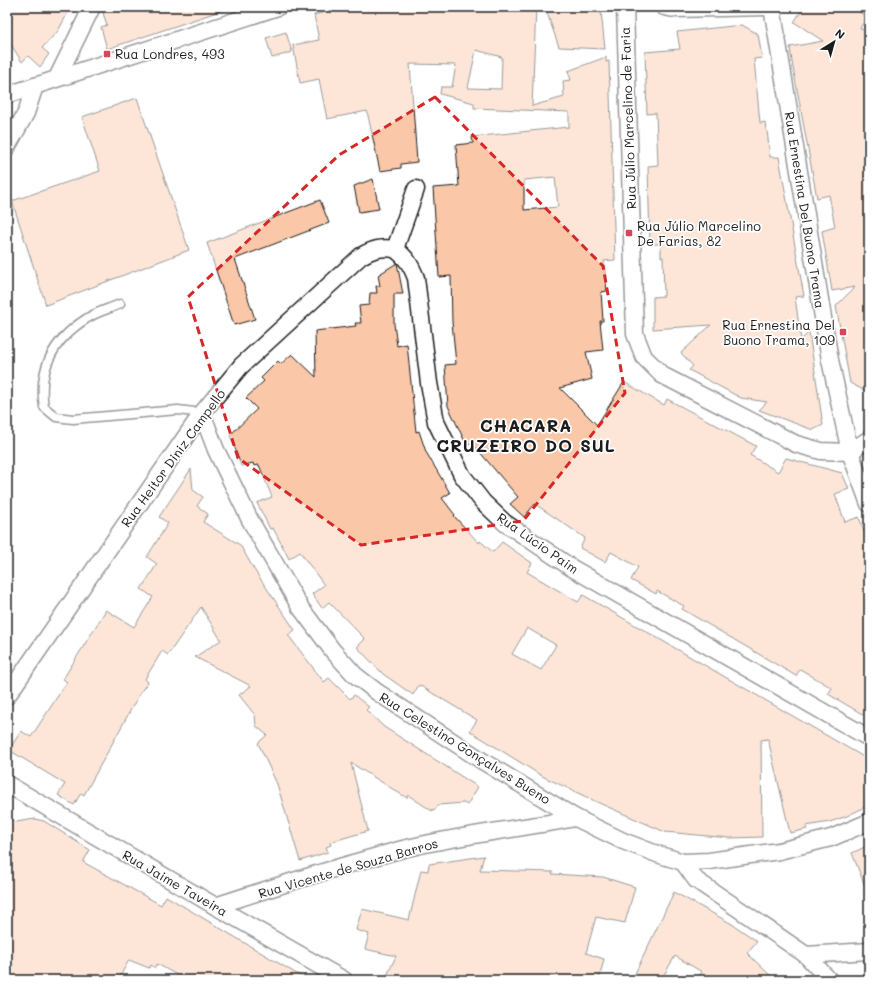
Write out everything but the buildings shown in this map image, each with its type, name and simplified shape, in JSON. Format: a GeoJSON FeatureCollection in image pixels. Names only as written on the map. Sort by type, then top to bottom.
{"type":"FeatureCollection","features":[{"type":"Feature","properties":{"kind":"street"},"geometry":{"type":"LineString","coordinates":[[57,78],[92,7]]}},
{"type":"Feature","properties":{"kind":"street"},"geometry":{"type":"LineString","coordinates":[[7,95],[278,7]]}},
{"type":"Feature","properties":{"kind":"street","name":"Rua Júlio Marcelino de Faria"},"geometry":{"type":"LineString","coordinates":[[625,7],[635,334],[644,357],[662,375],[796,444],[821,451],[850,452]]}},
{"type":"Feature","properties":{"kind":"street"},"geometry":{"type":"LineString","coordinates":[[664,7],[674,9],[772,7]]}},
{"type":"Feature","properties":{"kind":"street","name":"Rua Ernestina Del Buono Trama"},"geometry":{"type":"LineString","coordinates":[[772,7],[830,360],[850,452],[869,504]]}},
{"type":"Feature","properties":{"kind":"street"},"geometry":{"type":"LineString","coordinates":[[7,147],[26,113],[35,86]]}},
{"type":"Feature","properties":{"kind":"street"},"geometry":{"type":"LineString","coordinates":[[395,249],[416,189]]}},
{"type":"Feature","properties":{"kind":"street","name":"Rua Heitor Diniz Campello"},"geometry":{"type":"LineString","coordinates":[[7,696],[202,413],[241,366],[361,256],[373,249],[384,247],[395,249]]}},
{"type":"Feature","properties":{"kind":"street","name":"Rua Lúcio Paim"},"geometry":{"type":"LineString","coordinates":[[395,249],[404,256],[412,266],[416,278],[429,383],[436,422],[462,475],[483,502],[505,523],[572,568],[869,738]]}},
{"type":"Feature","properties":{"kind":"street","name":"Rua Celestino Gonçalves Bueno"},"geometry":{"type":"LineString","coordinates":[[202,413],[216,450],[261,540],[300,607],[333,651],[350,671],[383,697],[484,762],[576,818],[623,841],[683,862],[709,861],[779,851],[831,838],[869,822]]}},
{"type":"Feature","properties":{"kind":"street"},"geometry":{"type":"LineString","coordinates":[[850,452],[869,439]]}},
{"type":"Feature","properties":{"kind":"street","name":"Rua Jaime Taveira"},"geometry":{"type":"LineString","coordinates":[[7,784],[344,980]]}},
{"type":"Feature","properties":{"kind":"street","name":"Rua Vicente de Souza Barros"},"geometry":{"type":"LineString","coordinates":[[215,906],[404,849],[487,832],[576,818]]}},
{"type":"Feature","properties":{"kind":"street"},"geometry":{"type":"LineString","coordinates":[[683,862],[696,880],[806,955],[829,980]]}},
{"type":"Feature","properties":{"kind":"street"},"geometry":{"type":"LineString","coordinates":[[806,955],[869,951]]}},
{"type":"Feature","properties":{"kind":"lane"},"geometry":{"type":"LineString","coordinates":[[120,304],[87,318],[64,336],[51,354],[43,376],[42,393],[44,407],[56,417],[73,419],[178,410],[202,413]]}},
{"type":"Feature","properties":{"kind":"highlighted area"},"geometry":{"type":"Polygon","coordinates":[[[435,97],[603,266],[625,393],[523,521],[361,545],[238,458],[188,297],[339,155],[435,97]]]}},
{"type":"Feature","properties":{"kind":"place","name":"Rua Londres, 493"},"geometry":{"type":"Point","coordinates":[107,54]}},
{"type":"Feature","properties":{"kind":"place","name":"Rua Júlio Marcelino De Farias, 82"},"geometry":{"type":"Point","coordinates":[629,233]}},
{"type":"Feature","properties":{"kind":"place","name":"Rua Ernestina Del Buono Trama, 109"},"geometry":{"type":"Point","coordinates":[843,332]}},
{"type":"Feature","properties":{"kind":"district","name":"CHACARA CRUZEIRO DO SUL"},"geometry":{"type":"Point","coordinates":[526,436]}}]}
